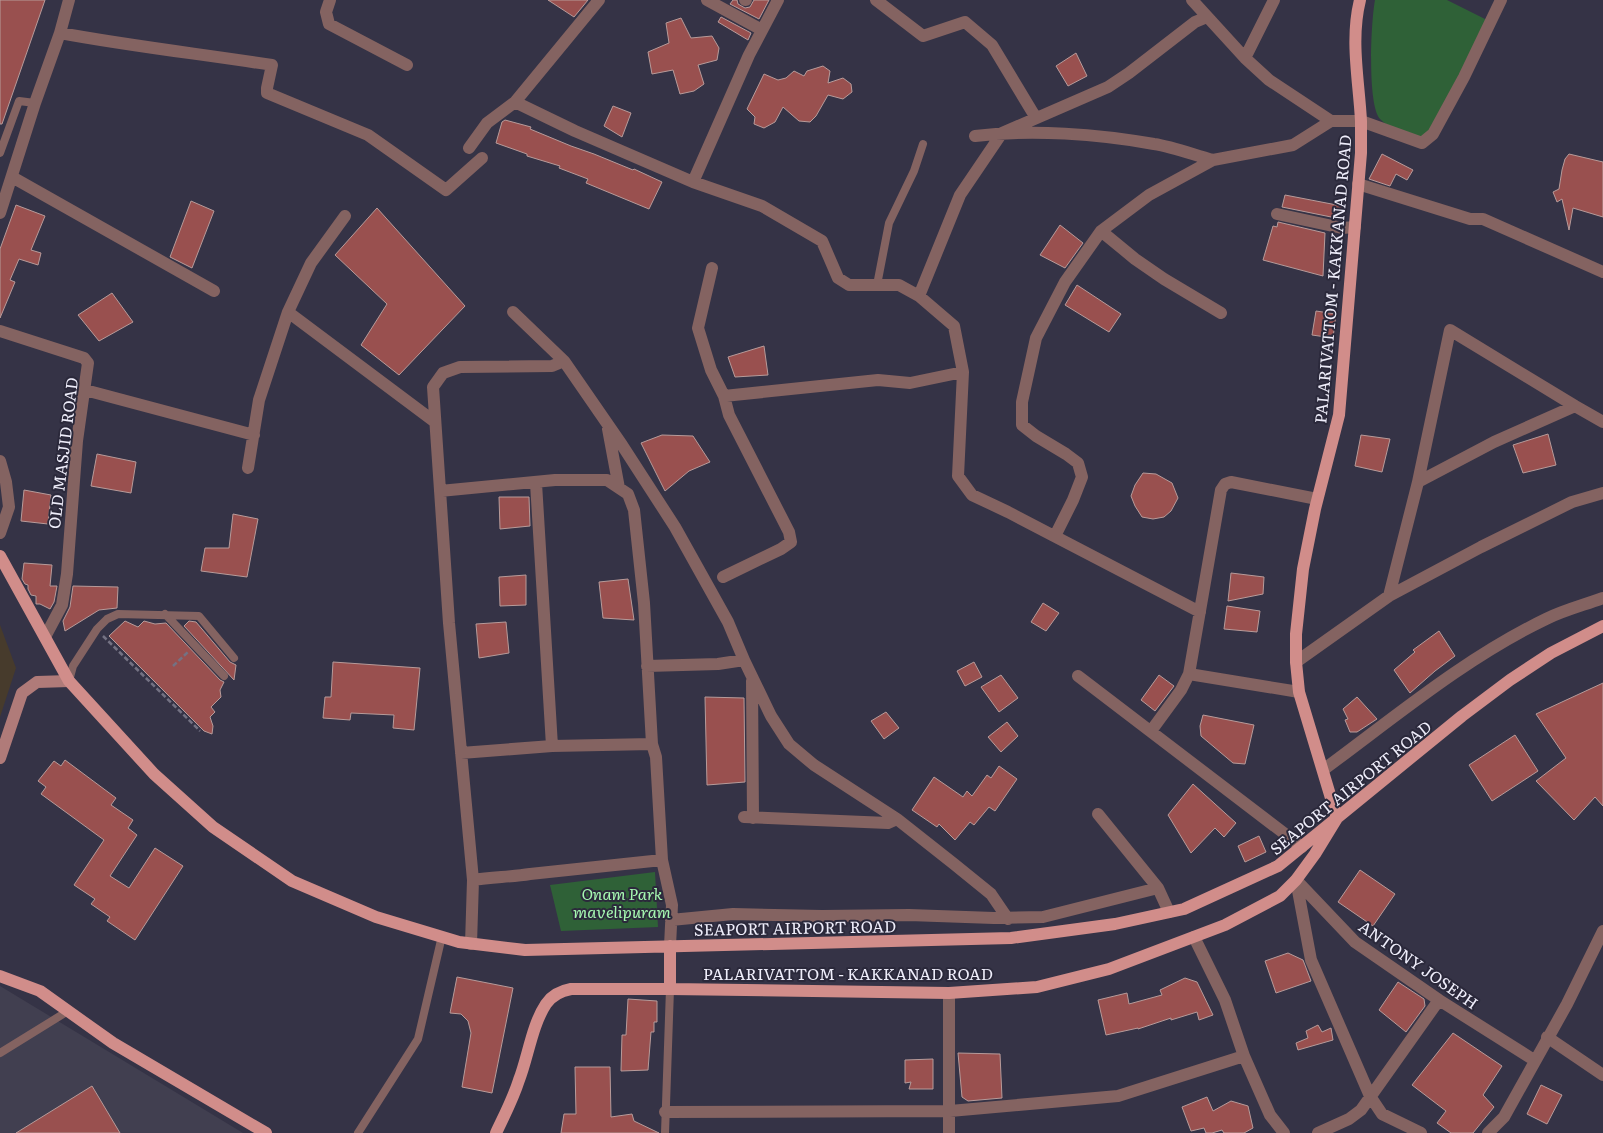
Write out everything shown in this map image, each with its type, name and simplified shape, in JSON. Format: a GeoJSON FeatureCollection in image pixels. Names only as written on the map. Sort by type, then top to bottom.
{"type":"FeatureCollection","features":[{"type":"Feature","properties":{"kind":"main road","name":"PALARIVATTOM - KAKKANAD ROAD"},"geometry":{"type":"LineString","coordinates":[[496,1133],[519,1081],[539,1018],[552,997],[560,991],[571,989],[670,989],[949,993],[1037,987],[1109,969],[1225,925],[1280,896],[1296,880],[1315,854],[1337,818],[1299,692],[1296,634],[1303,569],[1317,499],[1339,415],[1361,153],[1361,121],[1355,45],[1360,0]]}},
{"type":"Feature","properties":{"kind":"main road","name":"SEAPORT AIRPORT ROAD"},"geometry":{"type":"LineString","coordinates":[[0,556],[69,681],[154,774],[213,827],[292,882],[376,917],[459,942],[525,950],[1011,938],[1115,924],[1184,909],[1278,866],[1462,716],[1510,680],[1551,653],[1603,626]]}},
{"type":"Feature","properties":{"kind":"main road"},"geometry":{"type":"LineString","coordinates":[[0,758],[22,693],[37,682],[69,681]]}},
{"type":"Feature","properties":{"kind":"main road"},"geometry":{"type":"LineString","coordinates":[[670,946],[670,989]]}},
{"type":"Feature","properties":{"kind":"main road"},"geometry":{"type":"LineString","coordinates":[[0,976],[40,991],[113,1043],[266,1133]]}},
{"type":"Feature","properties":{"kind":"street"},"geometry":{"type":"LineString","coordinates":[[0,213],[35,103],[60,33],[69,0]]}},
{"type":"Feature","properties":{"kind":"street"},"geometry":{"type":"LineString","coordinates":[[330,0],[326,12],[329,24],[407,65]]}},
{"type":"Feature","properties":{"kind":"street"},"geometry":{"type":"LineString","coordinates":[[469,148],[487,123],[515,102],[599,0]]}},
{"type":"Feature","properties":{"kind":"street"},"geometry":{"type":"LineString","coordinates":[[707,0],[762,30]]}},
{"type":"Feature","properties":{"kind":"street"},"geometry":{"type":"LineString","coordinates":[[692,182],[749,55],[778,0]]}},
{"type":"Feature","properties":{"kind":"street"},"geometry":{"type":"LineString","coordinates":[[876,0],[923,36],[965,22],[992,45],[1036,118]]}},
{"type":"Feature","properties":{"kind":"street"},"geometry":{"type":"LineString","coordinates":[[1192,0],[1245,58],[1269,80],[1331,121]]}},
{"type":"Feature","properties":{"kind":"street"},"geometry":{"type":"LineString","coordinates":[[1245,58],[1274,0]]}},
{"type":"Feature","properties":{"kind":"street"},"geometry":{"type":"LineString","coordinates":[[1055,536],[1082,477],[1078,463],[1022,425],[1022,402],[1036,338],[1065,282],[1100,231],[1149,195],[1213,160],[1293,145],[1331,121],[1361,121],[1422,143],[1433,134],[1464,77],[1501,0]]}},
{"type":"Feature","properties":{"kind":"street"},"geometry":{"type":"LineString","coordinates":[[919,296],[960,195],[1002,133],[1108,87],[1195,22],[1207,17]]}},
{"type":"Feature","properties":{"kind":"street"},"geometry":{"type":"LineString","coordinates":[[60,33],[127,45],[201,54],[272,66],[267,93],[368,136],[446,190],[482,158]]}},
{"type":"Feature","properties":{"kind":"street"},"geometry":{"type":"LineString","coordinates":[[515,102],[575,131],[692,182],[762,206],[822,241],[838,278],[848,285],[899,285],[919,296],[954,326],[963,372],[958,476],[972,495],[1200,612]]}},
{"type":"Feature","properties":{"kind":"street"},"geometry":{"type":"LineString","coordinates":[[975,136],[1002,133],[1084,135],[1156,144],[1213,160]]}},
{"type":"Feature","properties":{"kind":"street"},"geometry":{"type":"LineString","coordinates":[[12,177],[214,291]]}},
{"type":"Feature","properties":{"kind":"street"},"geometry":{"type":"LineString","coordinates":[[1358,184],[1470,219],[1483,219],[1603,272]]}},
{"type":"Feature","properties":{"kind":"street"},"geometry":{"type":"LineString","coordinates":[[1277,214],[1342,228],[1355,227]]}},
{"type":"Feature","properties":{"kind":"street"},"geometry":{"type":"LineString","coordinates":[[248,468],[259,400],[288,312],[311,263],[345,216]]}},
{"type":"Feature","properties":{"kind":"street"},"geometry":{"type":"LineString","coordinates":[[1100,231],[1164,279],[1221,313]]}},
{"type":"Feature","properties":{"kind":"street"},"geometry":{"type":"LineString","coordinates":[[712,268],[698,328],[711,370],[724,396],[729,415],[789,532],[791,542],[781,549],[723,577]]}},
{"type":"Feature","properties":{"kind":"street"},"geometry":{"type":"LineString","coordinates":[[288,312],[436,422]]}},
{"type":"Feature","properties":{"kind":"street"},"geometry":{"type":"LineString","coordinates":[[513,312],[564,361],[608,424],[675,527],[728,622],[771,716],[790,744],[814,765],[897,819],[991,894],[1008,919]]}},
{"type":"Feature","properties":{"kind":"street"},"geometry":{"type":"LineString","coordinates":[[1390,596],[1418,482],[1450,330],[1603,422]]}},
{"type":"Feature","properties":{"kind":"street","name":"OLD MASJID ROAD"},"geometry":{"type":"LineString","coordinates":[[0,331],[84,358],[88,362],[77,441],[67,574],[62,605],[45,637]]}},
{"type":"Feature","properties":{"kind":"street"},"geometry":{"type":"LineString","coordinates":[[471,944],[473,880],[449,623],[433,387],[443,373],[460,367],[552,366],[564,361]]}},
{"type":"Feature","properties":{"kind":"street"},"geometry":{"type":"LineString","coordinates":[[724,396],[878,380],[910,383],[963,372]]}},
{"type":"Feature","properties":{"kind":"street"},"geometry":{"type":"LineString","coordinates":[[85,390],[254,435]]}},
{"type":"Feature","properties":{"kind":"street"},"geometry":{"type":"LineString","coordinates":[[1418,482],[1494,442],[1575,406]]}},
{"type":"Feature","properties":{"kind":"street"},"geometry":{"type":"LineString","coordinates":[[608,424],[619,488]]}},
{"type":"Feature","properties":{"kind":"street"},"geometry":{"type":"LineString","coordinates":[[0,461],[6,482],[9,507],[0,533]]}},
{"type":"Feature","properties":{"kind":"street"},"geometry":{"type":"LineString","coordinates":[[440,491],[555,480],[607,480],[628,494],[634,510],[644,603],[652,744],[656,757],[662,860],[672,905],[670,946]]}},
{"type":"Feature","properties":{"kind":"street"},"geometry":{"type":"LineString","coordinates":[[1151,731],[1181,690],[1189,674],[1221,490],[1225,484],[1231,482],[1317,499]]}},
{"type":"Feature","properties":{"kind":"street"},"geometry":{"type":"LineString","coordinates":[[536,483],[552,746]]}},
{"type":"Feature","properties":{"kind":"street"},"geometry":{"type":"LineString","coordinates":[[1296,662],[1390,596],[1481,547],[1572,502],[1603,493]]}},
{"type":"Feature","properties":{"kind":"street"},"geometry":{"type":"LineString","coordinates":[[1323,770],[1438,683],[1492,648],[1547,618],[1603,598]]}},
{"type":"Feature","properties":{"kind":"street"},"geometry":{"type":"LineString","coordinates":[[647,666],[718,664],[744,660]]}},
{"type":"Feature","properties":{"kind":"street"},"geometry":{"type":"LineString","coordinates":[[1189,674],[1299,692]]}},
{"type":"Feature","properties":{"kind":"street"},"geometry":{"type":"LineString","coordinates":[[752,676],[748,818],[888,823],[897,819]]}},
{"type":"Feature","properties":{"kind":"street"},"geometry":{"type":"LineString","coordinates":[[1078,676],[1302,847]]}},
{"type":"Feature","properties":{"kind":"street"},"geometry":{"type":"LineString","coordinates":[[461,753],[552,746],[652,744]]}},
{"type":"Feature","properties":{"kind":"street"},"geometry":{"type":"LineString","coordinates":[[1098,814],[1158,888],[1169,912]]}},
{"type":"Feature","properties":{"kind":"street"},"geometry":{"type":"LineString","coordinates":[[473,880],[496,876],[511,877],[662,860]]}},
{"type":"Feature","properties":{"kind":"street"},"geometry":{"type":"LineString","coordinates":[[1296,880],[1311,960],[1370,1096],[1382,1114],[1421,1133]]}},
{"type":"Feature","properties":{"kind":"street","name":"ANTONY JOSEPH"},"geometry":{"type":"LineString","coordinates":[[1296,880],[1355,942],[1438,1000],[1534,1060]]}},
{"type":"Feature","properties":{"kind":"street"},"geometry":{"type":"LineString","coordinates":[[671,920],[733,914],[909,915],[1008,919],[1043,917],[1158,888]]}},
{"type":"Feature","properties":{"kind":"street"},"geometry":{"type":"LineString","coordinates":[[1488,1133],[1504,1117],[1534,1060],[1567,1004],[1603,931]]}},
{"type":"Feature","properties":{"kind":"street"},"geometry":{"type":"LineString","coordinates":[[1194,937],[1225,1000],[1244,1056],[1270,1115],[1284,1133]]}},
{"type":"Feature","properties":{"kind":"street"},"geometry":{"type":"LineString","coordinates":[[949,993],[949,1133]]}},
{"type":"Feature","properties":{"kind":"street"},"geometry":{"type":"LineString","coordinates":[[1318,1133],[1349,1119],[1361,1110],[1438,1000]]}},
{"type":"Feature","properties":{"kind":"street"},"geometry":{"type":"LineString","coordinates":[[1548,1037],[1603,1075]]}},
{"type":"Feature","properties":{"kind":"street"},"geometry":{"type":"LineString","coordinates":[[665,1112],[950,1111],[1118,1096],[1244,1056]]}},
{"type":"Feature","properties":{"kind":"lane"},"geometry":{"type":"LineString","coordinates":[[0,153],[19,102],[35,103]]}},
{"type":"Feature","properties":{"kind":"lane"},"geometry":{"type":"LineString","coordinates":[[877,285],[889,223],[914,171],[923,144]]}},
{"type":"Feature","properties":{"kind":"lane"},"geometry":{"type":"LineString","coordinates":[[69,681],[72,666],[97,630],[107,618],[118,614],[198,616],[234,658]]}},
{"type":"Feature","properties":{"kind":"lane"},"geometry":{"type":"LineString","coordinates":[[165,614],[224,676]]}},
{"type":"Feature","properties":{"kind":"lane"},"geometry":{"type":"LineString","coordinates":[[358,1133],[418,1038],[442,936]]}},
{"type":"Feature","properties":{"kind":"lane"},"geometry":{"type":"LineString","coordinates":[[665,1133],[670,989]]}},
{"type":"Feature","properties":{"kind":"lane"},"geometry":{"type":"LineString","coordinates":[[0,1053],[68,1011]]}},
{"type":"Feature","properties":{"kind":"path"},"geometry":{"type":"LineString","coordinates":[[106,638],[200,731]]}},
{"type":"Feature","properties":{"kind":"path"},"geometry":{"type":"LineString","coordinates":[[173,666],[195,646]]}},
{"type":"Feature","properties":{"kind":"shaded area"},"geometry":{"type":"Polygon","coordinates":[[[0,625],[16,668],[0,717],[0,625]]]}},
{"type":"Feature","properties":{"kind":"shaded area"},"geometry":{"type":"Polygon","coordinates":[[[0,986],[243,1133],[0,1133],[0,986]]]}},
{"type":"Feature","properties":{"kind":"green space"},"geometry":{"type":"Polygon","coordinates":[[[1375,0],[1447,0],[1487,20],[1431,131],[1422,138],[1400,131],[1384,123],[1376,110],[1373,97],[1371,62],[1375,0]]]}},
{"type":"Feature","properties":{"kind":"green space","name":"Onam Park mavelipuram"},"geometry":{"type":"Polygon","coordinates":[[[655,872],[658,927],[561,931],[550,885],[655,872]]]}},
{"type":"Feature","properties":{"kind":"building"},"geometry":{"type":"Polygon","coordinates":[[[0,0],[45,0],[2,124],[0,124],[0,0]]]}},
{"type":"Feature","properties":{"kind":"building"},"geometry":{"type":"Polygon","coordinates":[[[548,0],[588,0],[574,17],[548,0]]]}},
{"type":"Feature","properties":{"kind":"building"},"geometry":{"type":"Polygon","coordinates":[[[733,0],[737,0],[738,4],[745,8],[750,7],[754,0],[769,0],[759,19],[730,4],[733,0]]]}},
{"type":"Feature","properties":{"kind":"building"},"geometry":{"type":"Polygon","coordinates":[[[721,17],[751,33],[748,40],[718,22],[721,17]]]}},
{"type":"Feature","properties":{"kind":"building"},"geometry":{"type":"Polygon","coordinates":[[[681,18],[691,38],[712,36],[719,48],[717,60],[698,65],[704,84],[694,91],[680,94],[673,70],[652,74],[648,52],[669,43],[666,23],[681,18]]]}},
{"type":"Feature","properties":{"kind":"building"},"geometry":{"type":"Polygon","coordinates":[[[1076,53],[1087,76],[1068,86],[1056,66],[1076,53]]]}},
{"type":"Feature","properties":{"kind":"building"},"geometry":{"type":"Polygon","coordinates":[[[823,66],[830,71],[828,83],[843,78],[851,84],[852,92],[843,99],[828,95],[816,116],[810,122],[799,121],[783,107],[775,122],[764,128],[754,124],[755,117],[747,109],[764,74],[778,80],[786,78],[794,71],[804,76],[807,71],[823,66]]]}},
{"type":"Feature","properties":{"kind":"building"},"geometry":{"type":"Polygon","coordinates":[[[613,106],[631,113],[622,137],[604,126],[613,106]]]}},
{"type":"Feature","properties":{"kind":"building"},"geometry":{"type":"Polygon","coordinates":[[[505,120],[531,127],[530,129],[634,169],[662,182],[649,209],[586,183],[588,179],[559,168],[560,166],[527,156],[527,154],[496,143],[502,122],[505,120]]]}},
{"type":"Feature","properties":{"kind":"building"},"geometry":{"type":"Polygon","coordinates":[[[1382,154],[1413,170],[1407,180],[1396,174],[1390,186],[1369,179],[1382,154]]]}},
{"type":"Feature","properties":{"kind":"building"},"geometry":{"type":"Polygon","coordinates":[[[1569,154],[1603,162],[1603,217],[1573,208],[1569,230],[1562,199],[1557,202],[1553,192],[1559,189],[1565,159],[1569,154]]]}},
{"type":"Feature","properties":{"kind":"building"},"geometry":{"type":"Polygon","coordinates":[[[1285,195],[1342,206],[1341,219],[1282,207],[1285,195]]]}},
{"type":"Feature","properties":{"kind":"building"},"geometry":{"type":"Polygon","coordinates":[[[191,201],[214,211],[192,268],[170,257],[191,201]]]}},
{"type":"Feature","properties":{"kind":"building"},"geometry":{"type":"Polygon","coordinates":[[[16,205],[45,216],[31,250],[41,253],[38,265],[19,259],[10,280],[15,282],[0,318],[0,249],[16,205]]]}},
{"type":"Feature","properties":{"kind":"building"},"geometry":{"type":"Polygon","coordinates":[[[377,208],[465,306],[399,375],[361,345],[387,304],[335,255],[377,208]]]}},
{"type":"Feature","properties":{"kind":"building"},"geometry":{"type":"Polygon","coordinates":[[[1278,222],[1325,233],[1323,276],[1263,260],[1273,226],[1277,227],[1278,222]]]}},
{"type":"Feature","properties":{"kind":"building"},"geometry":{"type":"Polygon","coordinates":[[[1060,225],[1083,243],[1065,268],[1040,255],[1060,225]]]}},
{"type":"Feature","properties":{"kind":"building"},"geometry":{"type":"Polygon","coordinates":[[[1077,285],[1121,314],[1109,332],[1065,305],[1077,285]]]}},
{"type":"Feature","properties":{"kind":"building"},"geometry":{"type":"Polygon","coordinates":[[[112,293],[133,322],[99,341],[78,315],[112,293]]]}},
{"type":"Feature","properties":{"kind":"building"},"geometry":{"type":"Polygon","coordinates":[[[1316,311],[1336,314],[1333,338],[1312,335],[1316,311]]]}},
{"type":"Feature","properties":{"kind":"building"},"geometry":{"type":"Polygon","coordinates":[[[764,346],[768,375],[735,377],[728,357],[764,346]]]}},
{"type":"Feature","properties":{"kind":"building"},"geometry":{"type":"Polygon","coordinates":[[[1548,434],[1556,465],[1523,473],[1513,445],[1548,434]]]}},
{"type":"Feature","properties":{"kind":"building"},"geometry":{"type":"Polygon","coordinates":[[[662,435],[693,436],[710,462],[689,471],[665,491],[641,443],[662,435]]]}},
{"type":"Feature","properties":{"kind":"building"},"geometry":{"type":"Polygon","coordinates":[[[1361,435],[1390,439],[1382,472],[1355,466],[1361,435]]]}},
{"type":"Feature","properties":{"kind":"building"},"geometry":{"type":"Polygon","coordinates":[[[97,454],[136,462],[131,493],[91,486],[97,454]]]}},
{"type":"Feature","properties":{"kind":"building"},"geometry":{"type":"Polygon","coordinates":[[[1143,473],[1156,474],[1172,483],[1178,498],[1171,511],[1164,517],[1153,519],[1142,517],[1135,506],[1131,496],[1135,485],[1143,473]]]}},
{"type":"Feature","properties":{"kind":"building"},"geometry":{"type":"Polygon","coordinates":[[[24,490],[51,495],[48,524],[21,521],[24,490]]]}},
{"type":"Feature","properties":{"kind":"building"},"geometry":{"type":"Polygon","coordinates":[[[499,497],[529,497],[530,526],[500,529],[499,497]]]}},
{"type":"Feature","properties":{"kind":"building"},"geometry":{"type":"Polygon","coordinates":[[[233,514],[258,519],[247,577],[201,571],[205,548],[229,548],[233,514]]]}},
{"type":"Feature","properties":{"kind":"building"},"geometry":{"type":"Polygon","coordinates":[[[24,563],[52,565],[50,586],[57,586],[54,602],[50,609],[36,604],[36,596],[31,595],[28,585],[22,579],[24,563]]]}},
{"type":"Feature","properties":{"kind":"building"},"geometry":{"type":"Polygon","coordinates":[[[1231,573],[1264,577],[1263,594],[1228,601],[1231,573]]]}},
{"type":"Feature","properties":{"kind":"building"},"geometry":{"type":"Polygon","coordinates":[[[526,575],[526,605],[500,606],[499,577],[526,575]]]}},
{"type":"Feature","properties":{"kind":"building"},"geometry":{"type":"Polygon","coordinates":[[[628,579],[634,620],[603,618],[599,582],[628,579]]]}},
{"type":"Feature","properties":{"kind":"building"},"geometry":{"type":"Polygon","coordinates":[[[73,586],[118,587],[117,608],[99,610],[65,631],[63,621],[70,607],[73,586]]]}},
{"type":"Feature","properties":{"kind":"building"},"geometry":{"type":"Polygon","coordinates":[[[1043,603],[1059,613],[1046,631],[1031,622],[1043,603]]]}},
{"type":"Feature","properties":{"kind":"building"},"geometry":{"type":"Polygon","coordinates":[[[1227,606],[1260,611],[1257,632],[1224,629],[1227,606]]]}},
{"type":"Feature","properties":{"kind":"building"},"geometry":{"type":"Polygon","coordinates":[[[125,621],[138,627],[144,621],[155,624],[166,623],[224,682],[220,690],[221,697],[211,707],[215,712],[210,717],[213,726],[212,734],[204,731],[109,636],[125,621]]]}},
{"type":"Feature","properties":{"kind":"building"},"geometry":{"type":"Polygon","coordinates":[[[189,621],[196,622],[230,662],[236,665],[234,680],[184,626],[189,621]]]}},
{"type":"Feature","properties":{"kind":"building"},"geometry":{"type":"Polygon","coordinates":[[[506,622],[509,653],[479,658],[476,624],[506,622]]]}},
{"type":"Feature","properties":{"kind":"building"},"geometry":{"type":"Polygon","coordinates":[[[1439,631],[1455,656],[1410,693],[1394,670],[1415,652],[1413,650],[1439,631]]]}},
{"type":"Feature","properties":{"kind":"building"},"geometry":{"type":"Polygon","coordinates":[[[333,662],[420,668],[414,730],[393,728],[394,715],[351,713],[350,720],[323,718],[325,697],[331,697],[333,662]]]}},
{"type":"Feature","properties":{"kind":"building"},"geometry":{"type":"Polygon","coordinates":[[[974,662],[982,677],[965,686],[957,671],[974,662]]]}},
{"type":"Feature","properties":{"kind":"building"},"geometry":{"type":"Polygon","coordinates":[[[1001,675],[1018,698],[999,712],[981,687],[1001,675]]]}},
{"type":"Feature","properties":{"kind":"building"},"geometry":{"type":"Polygon","coordinates":[[[1159,675],[1174,686],[1155,711],[1141,700],[1159,675]]]}},
{"type":"Feature","properties":{"kind":"building"},"geometry":{"type":"Polygon","coordinates":[[[1603,683],[1603,806],[1595,797],[1574,820],[1536,781],[1566,758],[1536,714],[1603,683]]]}},
{"type":"Feature","properties":{"kind":"building"},"geometry":{"type":"Polygon","coordinates":[[[705,697],[744,698],[745,782],[707,785],[705,697]]]}},
{"type":"Feature","properties":{"kind":"building"},"geometry":{"type":"Polygon","coordinates":[[[1357,697],[1377,719],[1357,732],[1350,732],[1345,720],[1348,719],[1343,709],[1357,697]]]}},
{"type":"Feature","properties":{"kind":"building"},"geometry":{"type":"Polygon","coordinates":[[[886,712],[899,728],[884,739],[871,721],[886,712]]]}},
{"type":"Feature","properties":{"kind":"building"},"geometry":{"type":"Polygon","coordinates":[[[1203,715],[1254,725],[1245,764],[1233,763],[1201,736],[1200,726],[1203,715]]]}},
{"type":"Feature","properties":{"kind":"building"},"geometry":{"type":"Polygon","coordinates":[[[1007,722],[1018,736],[1001,752],[988,737],[1007,722]]]}},
{"type":"Feature","properties":{"kind":"building"},"geometry":{"type":"Polygon","coordinates":[[[1515,735],[1538,771],[1492,801],[1469,765],[1515,735]]]}},
{"type":"Feature","properties":{"kind":"building"},"geometry":{"type":"Polygon","coordinates":[[[65,760],[116,798],[111,805],[133,820],[128,828],[137,835],[110,876],[129,888],[155,848],[183,866],[135,940],[107,921],[110,917],[91,904],[95,899],[74,885],[104,840],[41,794],[46,787],[38,781],[54,761],[61,766],[65,760]]]}},
{"type":"Feature","properties":{"kind":"building"},"geometry":{"type":"Polygon","coordinates":[[[999,766],[1017,779],[995,811],[989,807],[974,825],[970,822],[955,840],[939,824],[937,827],[912,810],[934,777],[963,797],[967,791],[972,796],[987,775],[991,778],[999,766]]]}},
{"type":"Feature","properties":{"kind":"building"},"geometry":{"type":"Polygon","coordinates":[[[1193,784],[1236,823],[1224,837],[1215,828],[1191,853],[1168,815],[1193,784]]]}},
{"type":"Feature","properties":{"kind":"building"},"geometry":{"type":"Polygon","coordinates":[[[1259,836],[1266,852],[1245,862],[1238,846],[1259,836]]]}},
{"type":"Feature","properties":{"kind":"building"},"geometry":{"type":"Polygon","coordinates":[[[1360,870],[1395,894],[1373,926],[1338,902],[1360,870]]]}},
{"type":"Feature","properties":{"kind":"building"},"geometry":{"type":"Polygon","coordinates":[[[1288,953],[1303,960],[1311,981],[1276,993],[1265,961],[1288,953]]]}},
{"type":"Feature","properties":{"kind":"building"},"geometry":{"type":"Polygon","coordinates":[[[457,977],[513,988],[492,1093],[462,1087],[471,1033],[468,1021],[461,1014],[450,1013],[457,977]]]}},
{"type":"Feature","properties":{"kind":"building"},"geometry":{"type":"Polygon","coordinates":[[[1185,978],[1197,982],[1213,1015],[1199,1020],[1197,1012],[1138,1029],[1106,1035],[1098,1000],[1127,993],[1129,1004],[1162,995],[1160,990],[1185,978]]]}},
{"type":"Feature","properties":{"kind":"building"},"geometry":{"type":"Polygon","coordinates":[[[1398,982],[1424,999],[1425,1006],[1406,1032],[1379,1010],[1398,982]]]}},
{"type":"Feature","properties":{"kind":"building"},"geometry":{"type":"Polygon","coordinates":[[[628,999],[657,1001],[657,1022],[654,1022],[654,1032],[651,1032],[648,1070],[621,1071],[622,1035],[626,1035],[628,999]]]}},
{"type":"Feature","properties":{"kind":"building"},"geometry":{"type":"Polygon","coordinates":[[[1318,1025],[1322,1032],[1331,1028],[1333,1040],[1298,1050],[1296,1043],[1308,1038],[1306,1031],[1318,1025]]]}},
{"type":"Feature","properties":{"kind":"building"},"geometry":{"type":"Polygon","coordinates":[[[1453,1033],[1502,1066],[1483,1095],[1494,1107],[1473,1133],[1451,1133],[1437,1123],[1446,1111],[1412,1085],[1453,1033]]]}},
{"type":"Feature","properties":{"kind":"building"},"geometry":{"type":"Polygon","coordinates":[[[958,1053],[1000,1054],[1002,1098],[968,1101],[962,1097],[958,1053]]]}},
{"type":"Feature","properties":{"kind":"building"},"geometry":{"type":"Polygon","coordinates":[[[933,1059],[933,1089],[909,1089],[911,1082],[905,1083],[905,1060],[933,1059]]]}},
{"type":"Feature","properties":{"kind":"building"},"geometry":{"type":"Polygon","coordinates":[[[575,1067],[610,1067],[611,1117],[632,1114],[634,1121],[659,1133],[561,1133],[564,1114],[576,1114],[575,1067]]]}},
{"type":"Feature","properties":{"kind":"building"},"geometry":{"type":"Polygon","coordinates":[[[1541,1085],[1562,1095],[1547,1124],[1527,1114],[1541,1085]]]}},
{"type":"Feature","properties":{"kind":"building"},"geometry":{"type":"Polygon","coordinates":[[[92,1086],[120,1133],[16,1133],[92,1086]]]}},
{"type":"Feature","properties":{"kind":"building"},"geometry":{"type":"Polygon","coordinates":[[[1207,1097],[1213,1111],[1231,1101],[1248,1106],[1253,1128],[1244,1133],[1224,1133],[1222,1130],[1206,1133],[1204,1128],[1191,1131],[1182,1107],[1207,1097]]]}}]}
